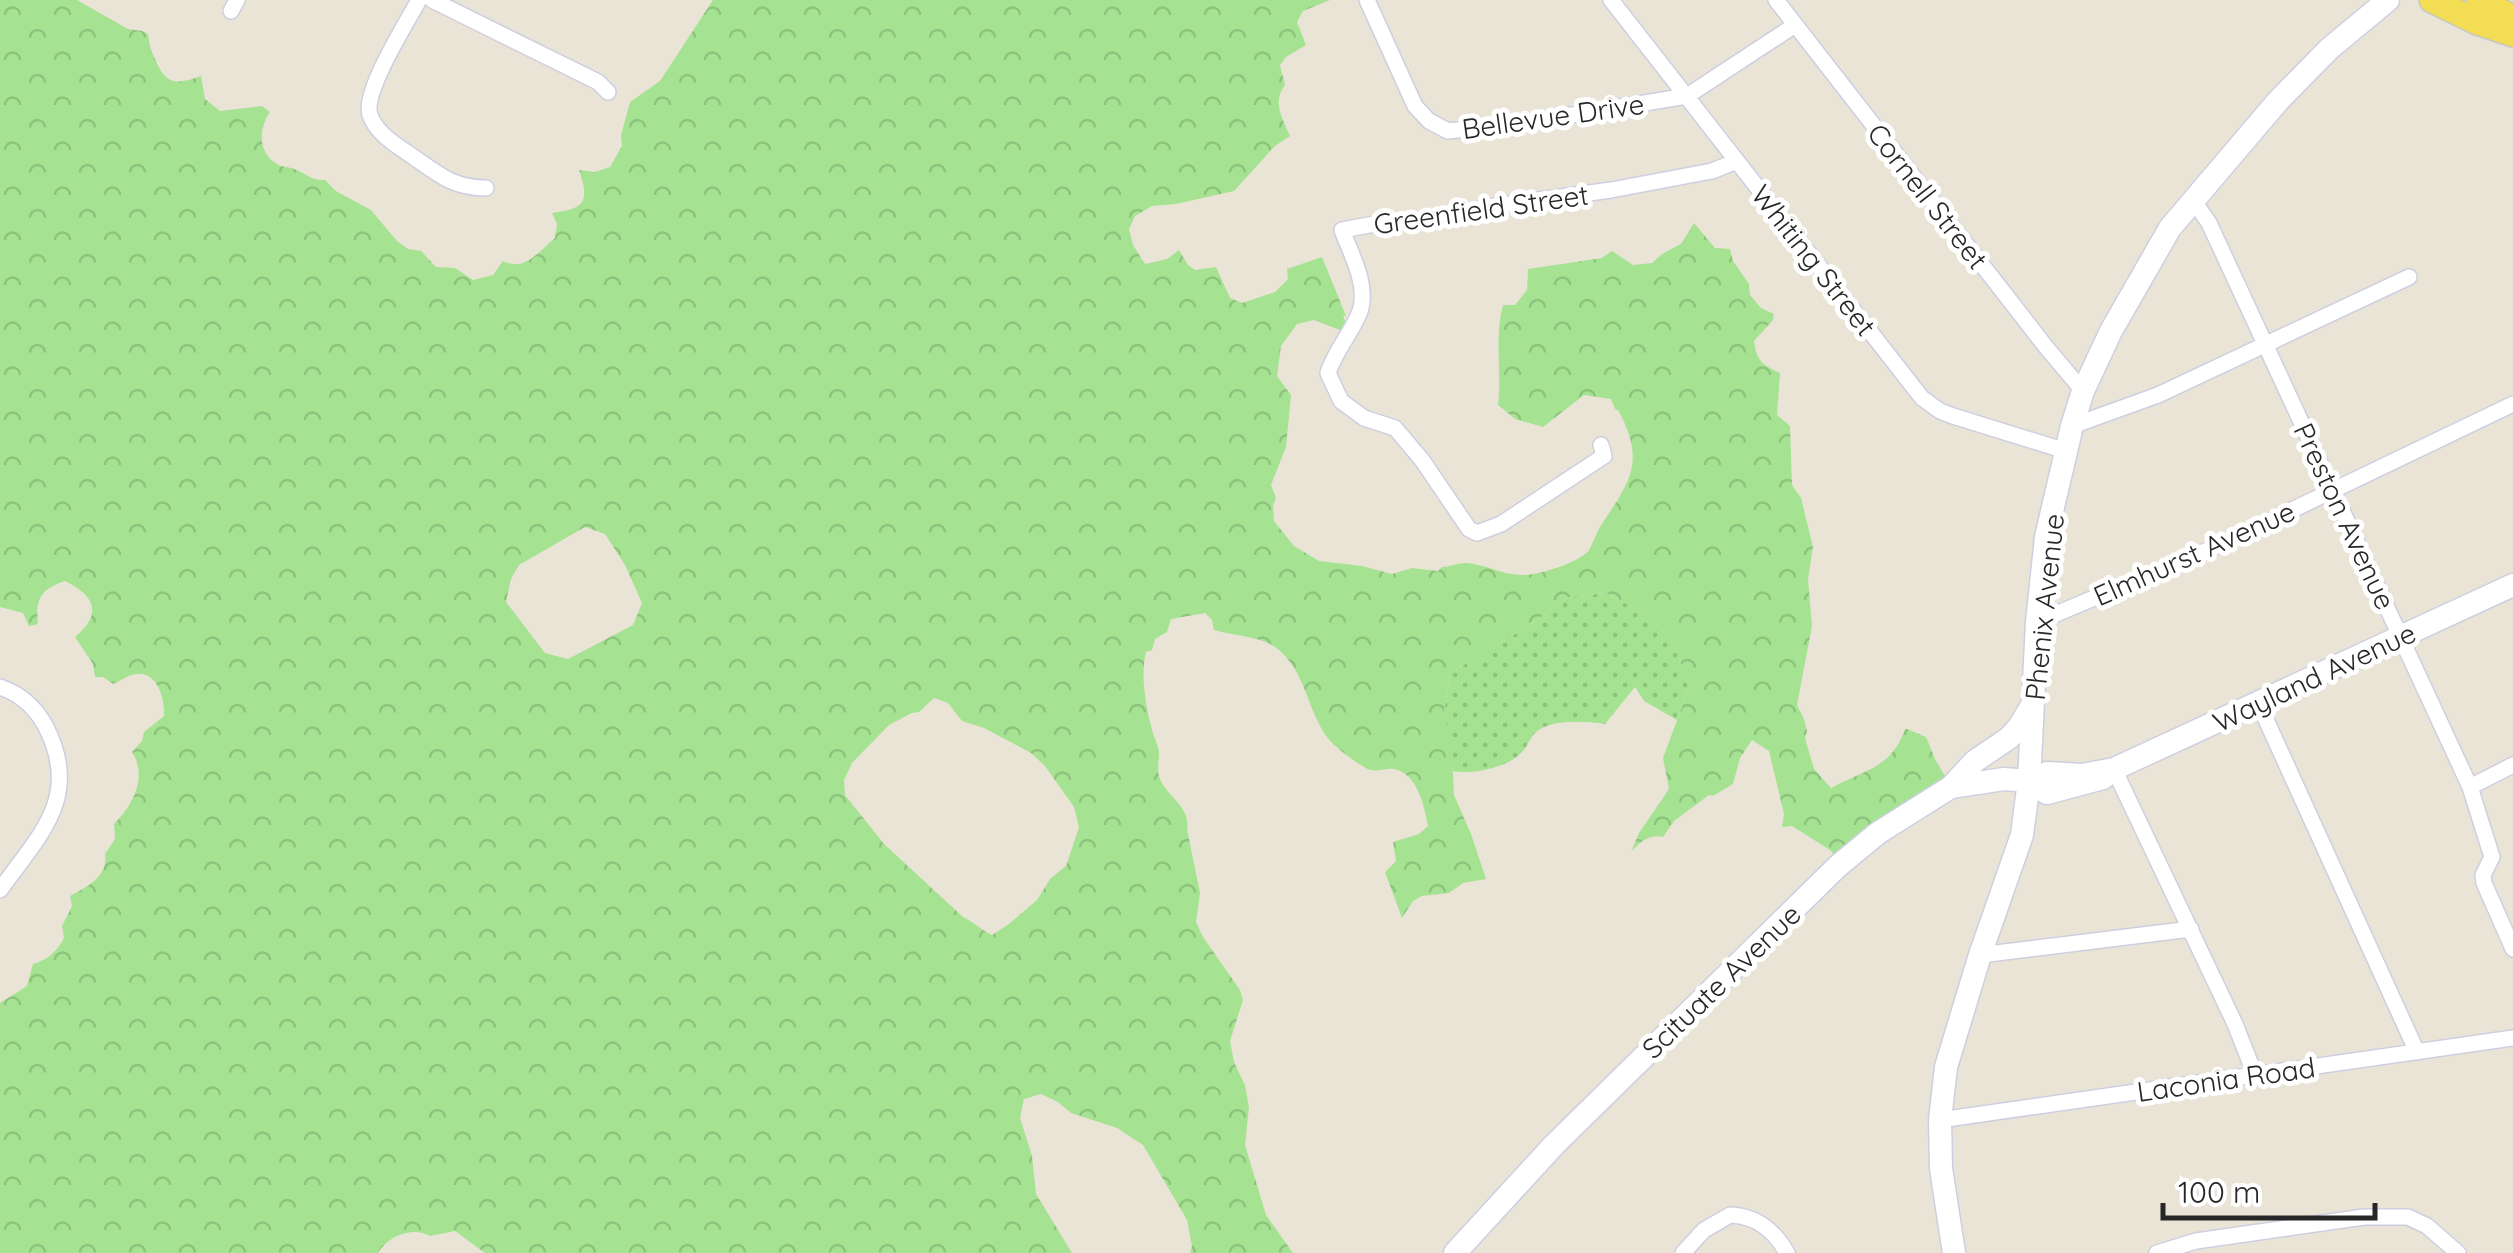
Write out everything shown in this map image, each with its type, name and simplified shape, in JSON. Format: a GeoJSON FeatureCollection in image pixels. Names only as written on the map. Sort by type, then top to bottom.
{"type":"FeatureCollection","features":[{"type":"Feature","properties":{"kind":"main road","name":"Phenix Avenue"},"geometry":{"type":"LineString","coordinates":[[1954,1253],[1941,1168],[1940,1120],[1946,1068],[2022,834],[2046,537],[2083,391],[2111,332],[2170,228],[2278,101],[2329,48],[2388,0]]}},
{"type":"Feature","properties":{"kind":"main road"},"geometry":{"type":"LineString","coordinates":[[2432,0],[2513,34]]}},
{"type":"Feature","properties":{"kind":"main road"},"geometry":{"type":"LineString","coordinates":[[2479,0],[2513,18]]}},
{"type":"Feature","properties":{"kind":"main road","name":"Wayland Avenue"},"geometry":{"type":"LineString","coordinates":[[2029,781],[2047,773],[2082,776],[2114,769],[2513,585]]}},
{"type":"Feature","properties":{"kind":"main road"},"geometry":{"type":"LineString","coordinates":[[1951,787],[1975,761],[2009,738],[2033,704]]}},
{"type":"Feature","properties":{"kind":"main road","name":"Scituate Avenue"},"geometry":{"type":"LineString","coordinates":[[1462,1250],[1554,1144],[1838,866],[1890,825],[1951,787],[2004,779],[2029,781]]}},
{"type":"Feature","properties":{"kind":"street"},"geometry":{"type":"LineString","coordinates":[[419,0],[382,68],[368,111],[385,137],[447,181],[468,188],[486,188]]}},
{"type":"Feature","properties":{"kind":"street","name":"Bellevue Drive"},"geometry":{"type":"LineString","coordinates":[[1368,0],[1416,106],[1428,121],[1448,131],[1687,96],[1795,25]]}},
{"type":"Feature","properties":{"kind":"street","name":"Whiting Street"},"geometry":{"type":"LineString","coordinates":[[1611,0],[1922,398],[1940,412],[2066,451]]}},
{"type":"Feature","properties":{"kind":"street","name":"Cornell Street"},"geometry":{"type":"LineString","coordinates":[[1776,0],[2083,391]]}},
{"type":"Feature","properties":{"kind":"street"},"geometry":{"type":"LineString","coordinates":[[440,1],[598,82],[608,92]]}},
{"type":"Feature","properties":{"kind":"street","name":"Greenfield Street"},"geometry":{"type":"LineString","coordinates":[[1601,445],[1604,456],[1500,524],[1477,533],[1469,530],[1422,460],[1395,428],[1364,418],[1341,401],[1328,372],[1361,309],[1362,284],[1342,230],[1380,223],[1412,223],[1611,190],[1712,172],[1737,160]]}},
{"type":"Feature","properties":{"kind":"street","name":"Preston Avenue"},"geometry":{"type":"LineString","coordinates":[[2193,200],[2209,223],[2470,787],[2492,857],[2483,875],[2484,883],[2513,949]]}},
{"type":"Feature","properties":{"kind":"street"},"geometry":{"type":"LineString","coordinates":[[2072,426],[2149,400],[2409,277]]}},
{"type":"Feature","properties":{"kind":"street","name":"Elmhurst Avenue"},"geometry":{"type":"LineString","coordinates":[[2037,622],[2215,547],[2513,404]]}},
{"type":"Feature","properties":{"kind":"street"},"geometry":{"type":"LineString","coordinates":[[0,687],[30,704],[43,720],[54,742],[61,783],[50,818],[0,890]]}},
{"type":"Feature","properties":{"kind":"street"},"geometry":{"type":"LineString","coordinates":[[2258,702],[2417,1052]]}},
{"type":"Feature","properties":{"kind":"street"},"geometry":{"type":"LineString","coordinates":[[2470,787],[2513,765]]}},
{"type":"Feature","properties":{"kind":"street"},"geometry":{"type":"LineString","coordinates":[[2114,769],[2256,1075]]}},
{"type":"Feature","properties":{"kind":"street"},"geometry":{"type":"LineString","coordinates":[[1980,956],[2191,928]]}},
{"type":"Feature","properties":{"kind":"street","name":"Laconia Road"},"geometry":{"type":"LineString","coordinates":[[1940,1120],[2513,1038]]}},
{"type":"Feature","properties":{"kind":"street"},"geometry":{"type":"LineString","coordinates":[[1683,1253],[1721,1218],[1738,1215],[1766,1226],[1787,1253]]}},
{"type":"Feature","properties":{"kind":"street"},"geometry":{"type":"LineString","coordinates":[[2157,1253],[2196,1241],[2234,1245],[2364,1217],[2408,1218],[2426,1226],[2458,1253]]}},
{"type":"Feature","properties":{"kind":"green space"},"geometry":{"type":"Polygon","coordinates":[[[0,0],[77,0],[128,29],[148,34],[155,59],[172,81],[201,76],[205,99],[220,111],[262,106],[270,112],[262,140],[266,153],[277,164],[325,180],[336,191],[371,210],[408,249],[421,251],[436,267],[455,268],[473,280],[493,275],[503,261],[525,262],[555,238],[557,224],[552,213],[578,206],[584,197],[579,170],[595,172],[610,167],[622,146],[630,102],[660,81],[713,0],[1330,0],[1303,11],[1297,22],[1306,45],[1280,65],[1285,85],[1279,98],[1280,110],[1290,136],[1275,146],[1234,191],[1152,206],[1135,216],[1129,229],[1133,245],[1145,264],[1167,259],[1179,250],[1195,270],[1216,267],[1230,298],[1242,303],[1275,292],[1288,279],[1287,269],[1322,257],[1350,334],[1314,320],[1297,324],[1281,346],[1277,376],[1291,395],[1286,447],[1271,485],[1276,498],[1274,521],[1294,546],[1319,561],[1392,574],[1412,568],[1438,571],[1465,563],[1525,575],[1559,567],[1584,555],[1628,481],[1633,456],[1631,442],[1611,399],[1584,395],[1543,427],[1515,419],[1498,405],[1503,305],[1515,305],[1527,290],[1528,269],[1602,258],[1612,251],[1633,265],[1652,263],[1681,244],[1694,223],[1715,248],[1730,249],[1733,261],[1749,284],[1750,295],[1761,308],[1774,314],[1754,341],[1761,362],[1780,373],[1777,415],[1790,426],[1792,485],[1801,498],[1813,547],[1808,579],[1812,626],[1797,705],[1804,719],[1814,769],[1831,788],[1885,760],[1907,729],[1926,737],[1952,788],[1843,866],[1830,850],[1792,826],[1782,827],[1784,814],[1769,751],[1752,740],[1740,758],[1733,784],[1709,795],[1674,821],[1663,837],[1645,840],[1631,852],[1669,789],[1663,758],[1689,688],[1676,648],[1652,617],[1606,593],[1569,597],[1450,673],[1444,712],[1454,795],[1486,879],[1463,883],[1449,893],[1422,896],[1413,901],[1402,918],[1385,872],[1396,861],[1393,842],[1419,834],[1428,826],[1422,800],[1409,777],[1394,769],[1368,769],[1333,744],[1318,722],[1289,660],[1272,645],[1214,630],[1205,613],[1171,619],[1167,632],[1155,639],[1144,661],[1144,691],[1159,752],[1159,776],[1187,821],[1200,893],[1196,922],[1243,1000],[1230,1041],[1249,1107],[1245,1145],[1266,1215],[1293,1253],[1190,1253],[1187,1220],[1143,1145],[1117,1128],[1071,1113],[1041,1094],[1024,1099],[1020,1118],[1032,1156],[1036,1194],[1072,1253],[485,1253],[455,1231],[430,1236],[416,1232],[401,1234],[378,1253],[0,1253],[0,1003],[27,986],[33,964],[58,947],[64,938],[62,926],[72,906],[70,896],[100,875],[105,854],[115,839],[114,824],[136,790],[139,771],[132,752],[144,732],[164,716],[161,695],[150,677],[136,674],[113,684],[95,677],[93,664],[75,637],[89,620],[92,606],[75,587],[65,581],[45,592],[39,602],[38,624],[29,626],[23,613],[0,607],[0,0]],[[585,527],[519,565],[506,602],[545,653],[568,659],[633,625],[642,603],[605,534],[585,527]],[[934,698],[919,712],[889,725],[852,763],[844,780],[845,795],[884,844],[963,917],[992,935],[1037,900],[1050,879],[1066,866],[1079,827],[1074,807],[1031,753],[962,721],[948,703],[934,698]]]}},
{"type":"Feature","properties":{"kind":"green space"},"geometry":{"type":"Polygon","coordinates":[[[1606,593],[1652,617],[1676,648],[1689,688],[1677,720],[1644,701],[1635,687],[1605,724],[1549,725],[1535,733],[1523,751],[1507,763],[1479,771],[1453,771],[1444,712],[1450,673],[1569,597],[1606,593]]]}}]}
